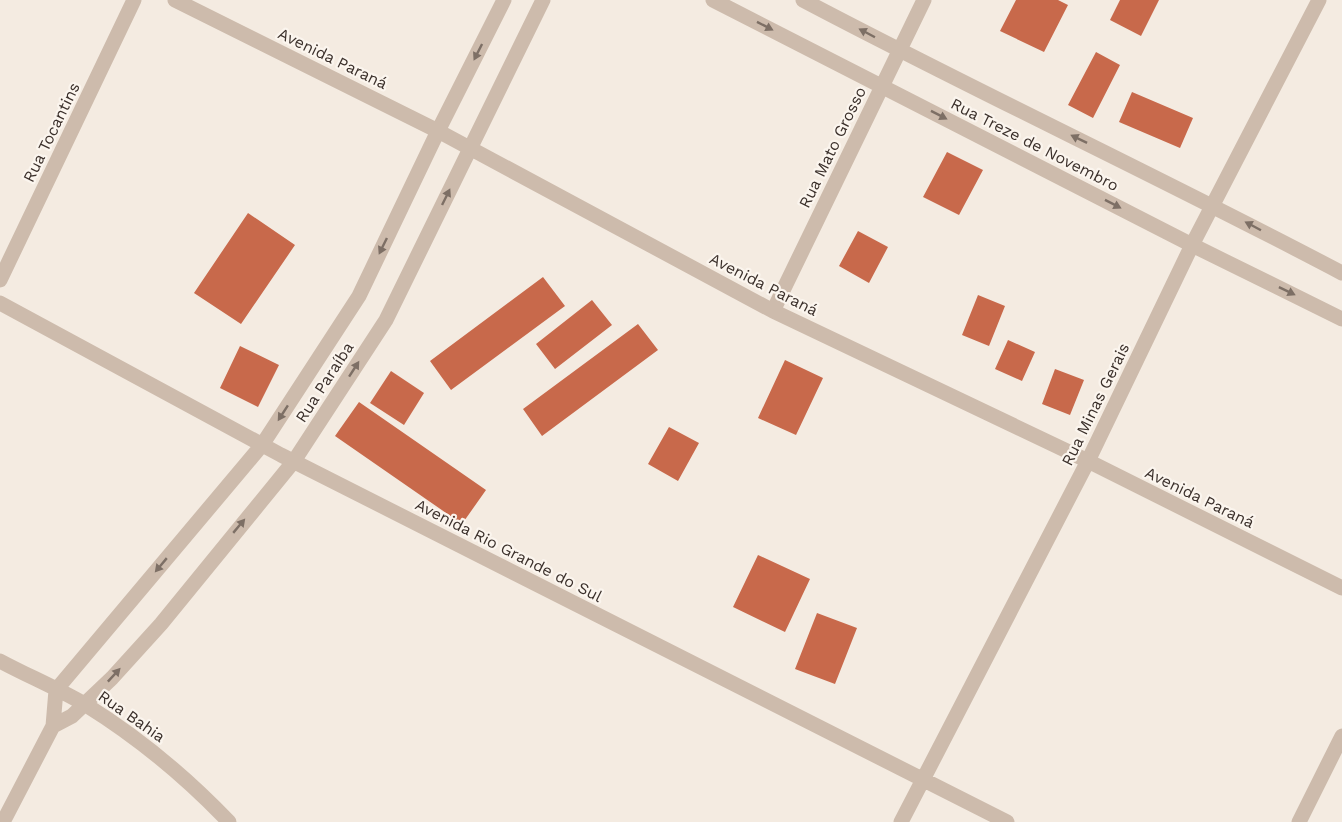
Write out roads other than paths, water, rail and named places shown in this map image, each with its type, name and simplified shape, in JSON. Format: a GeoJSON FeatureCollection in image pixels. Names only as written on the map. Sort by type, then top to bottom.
{"type":"FeatureCollection","features":[{"type":"Feature","properties":{"kind":"street","name":"Rua Tocantins"},"geometry":{"type":"LineString","coordinates":[[0,280],[134,0]]}},
{"type":"Feature","properties":{"kind":"street","name":"Avenida Paraná"},"geometry":{"type":"LineString","coordinates":[[175,0],[438,131],[773,311],[1088,461],[1342,588]]}},
{"type":"Feature","properties":{"kind":"street","name":"Rua Paraíba"},"geometry":{"type":"LineString","coordinates":[[56,690],[262,445],[359,296],[504,0]]}},
{"type":"Feature","properties":{"kind":"street","name":"Rua Paraíba"},"geometry":{"type":"LineString","coordinates":[[53,726],[72,716],[85,705],[160,624],[294,461],[386,320],[543,0]]}},
{"type":"Feature","properties":{"kind":"street","name":"Rua Treze de Novembro"},"geometry":{"type":"LineString","coordinates":[[713,0],[1342,319]]}},
{"type":"Feature","properties":{"kind":"street","name":"Rua Treze de Novembro"},"geometry":{"type":"LineString","coordinates":[[803,0],[1212,205],[1342,273]]}},
{"type":"Feature","properties":{"kind":"street","name":"Rua Mato Grosso"},"geometry":{"type":"LineString","coordinates":[[773,311],[924,0]]}},
{"type":"Feature","properties":{"kind":"street","name":"Rua Minas Gerais"},"geometry":{"type":"LineString","coordinates":[[901,822],[1088,461],[1192,244],[1319,0]]}},
{"type":"Feature","properties":{"kind":"street","name":"Avenida Rio Grande do Sul"},"geometry":{"type":"LineString","coordinates":[[0,303],[262,445],[1007,822]]}},
{"type":"Feature","properties":{"kind":"street","name":"Rua Bahia"},"geometry":{"type":"LineString","coordinates":[[0,661],[85,705],[144,745],[199,790],[229,822]]}},
{"type":"Feature","properties":{"kind":"street"},"geometry":{"type":"LineString","coordinates":[[3,822],[53,726],[56,690]]}},
{"type":"Feature","properties":{"kind":"street"},"geometry":{"type":"LineString","coordinates":[[1299,822],[1342,736]]}}]}
